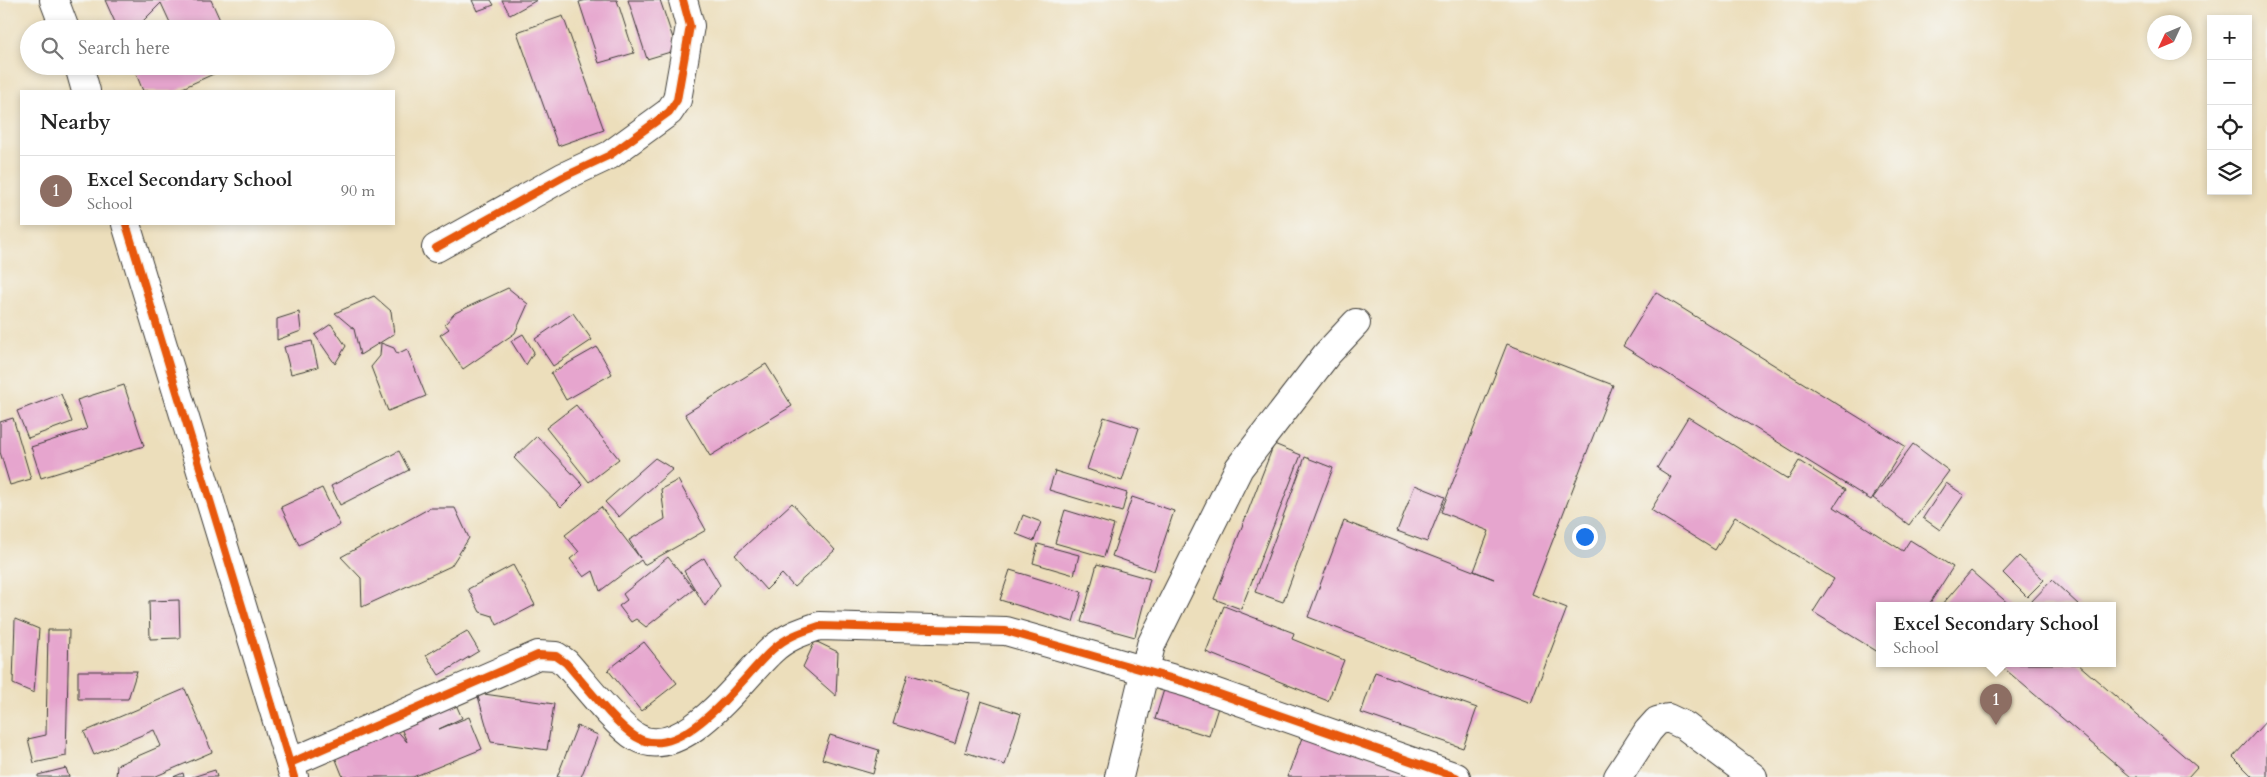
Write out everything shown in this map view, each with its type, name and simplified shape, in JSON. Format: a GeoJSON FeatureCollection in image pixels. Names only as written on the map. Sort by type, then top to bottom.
{"type":"FeatureCollection","features":[{"type":"Feature","properties":{"kind":"street"},"geometry":{"type":"LineString","coordinates":[[54,0],[62,20]]}},
{"type":"Feature","properties":{"kind":"street"},"geometry":{"type":"LineString","coordinates":[[436,248],[563,177],[610,155],[669,112],[677,100],[690,26],[683,0]]}},
{"type":"Feature","properties":{"kind":"street"},"geometry":{"type":"LineString","coordinates":[[82,75],[86,90]]}},
{"type":"Feature","properties":{"kind":"street"},"geometry":{"type":"LineString","coordinates":[[126,225],[292,770],[538,656],[556,656],[566,662],[622,725],[637,738],[653,742],[675,739],[710,717],[772,650],[792,635],[819,626],[1006,631],[1188,683],[1456,777]]}},
{"type":"Feature","properties":{"kind":"street"},"geometry":{"type":"LineString","coordinates":[[1118,777],[1151,645],[1239,468],[1327,354],[1356,323]]}},
{"type":"Feature","properties":{"kind":"street"},"geometry":{"type":"LineString","coordinates":[[1618,777],[1648,731],[1657,721],[1668,718],[1685,726],[1753,777]]}},
{"type":"Feature","properties":{"kind":"building"},"geometry":{"type":"Polygon","coordinates":[[[105,0],[211,0],[220,20],[169,20],[161,3],[144,20],[114,20],[105,0]]]}},
{"type":"Feature","properties":{"kind":"building"},"geometry":{"type":"Polygon","coordinates":[[[472,0],[491,0],[494,5],[477,11],[472,0]]]}},
{"type":"Feature","properties":{"kind":"building"},"geometry":{"type":"Polygon","coordinates":[[[502,0],[537,0],[510,15],[502,0]]]}},
{"type":"Feature","properties":{"kind":"building"},"geometry":{"type":"Polygon","coordinates":[[[587,0],[617,0],[634,53],[599,63],[579,2],[587,0]]]}},
{"type":"Feature","properties":{"kind":"building"},"geometry":{"type":"Polygon","coordinates":[[[628,0],[660,0],[677,50],[647,59],[628,0]]]}},
{"type":"Feature","properties":{"kind":"building"},"geometry":{"type":"Polygon","coordinates":[[[563,16],[604,130],[558,146],[517,32],[563,16]]]}},
{"type":"Feature","properties":{"kind":"building"},"geometry":{"type":"Polygon","coordinates":[[[137,75],[211,75],[178,90],[143,90],[137,75]]]}},
{"type":"Feature","properties":{"kind":"building"},"geometry":{"type":"Polygon","coordinates":[[[508,288],[528,304],[515,333],[463,369],[440,335],[449,329],[445,324],[455,313],[508,288]]]}},
{"type":"Feature","properties":{"kind":"building"},"geometry":{"type":"Polygon","coordinates":[[[1656,292],[1905,446],[1871,500],[1623,346],[1656,292]]]}},
{"type":"Feature","properties":{"kind":"building"},"geometry":{"type":"Polygon","coordinates":[[[374,296],[391,311],[394,334],[360,355],[354,329],[335,313],[374,296]]]}},
{"type":"Feature","properties":{"kind":"building"},"geometry":{"type":"Polygon","coordinates":[[[299,312],[301,331],[277,340],[277,319],[299,312]]]}},
{"type":"Feature","properties":{"kind":"building"},"geometry":{"type":"Polygon","coordinates":[[[573,313],[592,340],[553,366],[535,339],[573,313]]]}},
{"type":"Feature","properties":{"kind":"building"},"geometry":{"type":"Polygon","coordinates":[[[331,324],[346,346],[335,364],[315,335],[331,324]]]}},
{"type":"Feature","properties":{"kind":"building"},"geometry":{"type":"Polygon","coordinates":[[[523,334],[534,352],[526,365],[511,341],[523,334]]]}},
{"type":"Feature","properties":{"kind":"building"},"geometry":{"type":"Polygon","coordinates":[[[312,341],[318,367],[291,374],[284,347],[312,341]]]}},
{"type":"Feature","properties":{"kind":"building"},"geometry":{"type":"Polygon","coordinates":[[[381,343],[394,348],[397,354],[407,349],[426,396],[388,411],[371,367],[380,356],[381,343]]]}},
{"type":"Feature","properties":{"kind":"building"},"geometry":{"type":"Polygon","coordinates":[[[1507,344],[1613,385],[1532,594],[1567,608],[1531,703],[1308,617],[1344,521],[1494,579],[1474,571],[1489,531],[1441,512],[1507,344]]]}},
{"type":"Feature","properties":{"kind":"building"},"geometry":{"type":"Polygon","coordinates":[[[597,347],[612,374],[566,400],[551,373],[597,347]]]}},
{"type":"Feature","properties":{"kind":"building"},"geometry":{"type":"Polygon","coordinates":[[[766,364],[792,406],[710,456],[685,414],[766,364]]]}},
{"type":"Feature","properties":{"kind":"building"},"geometry":{"type":"Polygon","coordinates":[[[124,385],[144,446],[41,478],[31,447],[87,429],[77,400],[124,385]]]}},
{"type":"Feature","properties":{"kind":"building"},"geometry":{"type":"Polygon","coordinates":[[[61,394],[72,422],[28,438],[17,411],[61,394]]]}},
{"type":"Feature","properties":{"kind":"building"},"geometry":{"type":"Polygon","coordinates":[[[576,405],[619,459],[589,482],[546,428],[576,405]]]}},
{"type":"Feature","properties":{"kind":"building"},"geometry":{"type":"Polygon","coordinates":[[[1104,417],[1139,428],[1122,481],[1087,469],[1104,417]]]}},
{"type":"Feature","properties":{"kind":"building"},"geometry":{"type":"Polygon","coordinates":[[[1688,417],[1788,479],[1799,461],[1845,490],[1834,507],[1903,551],[1910,540],[1953,567],[1931,602],[1876,602],[1876,651],[1813,612],[1834,579],[1735,517],[1715,550],[1651,510],[1671,477],[1657,468],[1688,417]]]}},
{"type":"Feature","properties":{"kind":"building"},"geometry":{"type":"Polygon","coordinates":[[[13,418],[31,479],[10,485],[0,452],[0,422],[13,418]]]}},
{"type":"Feature","properties":{"kind":"building"},"geometry":{"type":"Polygon","coordinates":[[[537,436],[583,485],[561,507],[514,458],[537,436]]]}},
{"type":"Feature","properties":{"kind":"building"},"geometry":{"type":"Polygon","coordinates":[[[1274,444],[1301,455],[1241,609],[1214,599],[1274,444]]]}},
{"type":"Feature","properties":{"kind":"building"},"geometry":{"type":"Polygon","coordinates":[[[1913,444],[1949,471],[1909,525],[1873,498],[1913,444]]]}},
{"type":"Feature","properties":{"kind":"building"},"geometry":{"type":"Polygon","coordinates":[[[399,451],[409,470],[340,505],[331,486],[399,451]]]}},
{"type":"Feature","properties":{"kind":"building"},"geometry":{"type":"Polygon","coordinates":[[[1305,457],[1333,468],[1283,602],[1255,592],[1305,457]]]}},
{"type":"Feature","properties":{"kind":"building"},"geometry":{"type":"Polygon","coordinates":[[[655,458],[673,469],[619,517],[605,502],[655,458]]]}},
{"type":"Feature","properties":{"kind":"building"},"geometry":{"type":"Polygon","coordinates":[[[1055,471],[1127,493],[1122,512],[1049,490],[1055,471]]]}},
{"type":"Feature","properties":{"kind":"building"},"geometry":{"type":"Polygon","coordinates":[[[678,480],[706,530],[644,565],[641,560],[600,591],[593,571],[584,577],[570,559],[579,552],[565,535],[601,507],[640,558],[629,540],[665,519],[661,489],[678,480]]]}},
{"type":"Feature","properties":{"kind":"building"},"geometry":{"type":"Polygon","coordinates":[[[1946,483],[1964,495],[1940,530],[1923,518],[1946,483]]]}},
{"type":"Feature","properties":{"kind":"building"},"geometry":{"type":"Polygon","coordinates":[[[1415,485],[1445,497],[1427,542],[1397,531],[1415,485]]]}},
{"type":"Feature","properties":{"kind":"building"},"geometry":{"type":"Polygon","coordinates":[[[322,488],[340,525],[299,545],[281,507],[322,488]]]}},
{"type":"Feature","properties":{"kind":"building"},"geometry":{"type":"Polygon","coordinates":[[[1132,497],[1174,511],[1154,571],[1112,556],[1132,497]]]}},
{"type":"Feature","properties":{"kind":"building"},"geometry":{"type":"Polygon","coordinates":[[[792,503],[835,550],[794,587],[782,574],[766,590],[735,555],[792,503]]]}},
{"type":"Feature","properties":{"kind":"building"},"geometry":{"type":"Polygon","coordinates":[[[430,508],[455,508],[469,538],[451,566],[362,607],[361,578],[341,557],[430,508]]]}},
{"type":"Feature","properties":{"kind":"building"},"geometry":{"type":"Polygon","coordinates":[[[1065,510],[1114,525],[1104,557],[1055,543],[1065,510]]]}},
{"type":"Feature","properties":{"kind":"building"},"geometry":{"type":"Polygon","coordinates":[[[1023,515],[1041,522],[1034,541],[1016,534],[1023,515]]]}},
{"type":"Feature","properties":{"kind":"building"},"geometry":{"type":"Polygon","coordinates":[[[1038,544],[1079,555],[1074,575],[1033,563],[1038,544]]]}},
{"type":"Feature","properties":{"kind":"building"},"geometry":{"type":"Polygon","coordinates":[[[2019,556],[2044,580],[2027,597],[2003,573],[2019,556]]]}},
{"type":"Feature","properties":{"kind":"building"},"geometry":{"type":"Polygon","coordinates":[[[668,557],[694,589],[646,627],[636,619],[631,622],[619,606],[627,600],[623,594],[668,557]]]}},
{"type":"Feature","properties":{"kind":"building"},"geometry":{"type":"Polygon","coordinates":[[[704,558],[720,585],[705,606],[684,571],[704,558]]]}},
{"type":"Feature","properties":{"kind":"building"},"geometry":{"type":"Polygon","coordinates":[[[1097,564],[1150,579],[1135,637],[1081,622],[1097,564]]]}},
{"type":"Feature","properties":{"kind":"building"},"geometry":{"type":"Polygon","coordinates":[[[513,565],[535,605],[497,625],[493,616],[480,612],[468,589],[513,565]]]}},
{"type":"Feature","properties":{"kind":"building"},"geometry":{"type":"Polygon","coordinates":[[[1010,570],[1082,592],[1073,622],[1000,600],[1010,570]]]}},
{"type":"Feature","properties":{"kind":"building"},"geometry":{"type":"Polygon","coordinates":[[[1971,571],[2006,602],[1944,602],[1971,571]]]}},
{"type":"Feature","properties":{"kind":"building"},"geometry":{"type":"Polygon","coordinates":[[[2052,580],[2076,602],[2031,602],[2052,580]]]}},
{"type":"Feature","properties":{"kind":"building"},"geometry":{"type":"Polygon","coordinates":[[[179,600],[180,638],[150,639],[149,601],[179,600]]]}},
{"type":"Feature","properties":{"kind":"building"},"geometry":{"type":"Polygon","coordinates":[[[1224,606],[1294,633],[1292,639],[1344,660],[1328,701],[1206,652],[1224,606]]]}},
{"type":"Feature","properties":{"kind":"building"},"geometry":{"type":"Polygon","coordinates":[[[15,619],[39,629],[34,693],[13,684],[15,619]]]}},
{"type":"Feature","properties":{"kind":"building"},"geometry":{"type":"Polygon","coordinates":[[[48,630],[69,630],[66,756],[34,763],[28,739],[46,735],[48,630]]]}},
{"type":"Feature","properties":{"kind":"building"},"geometry":{"type":"Polygon","coordinates":[[[467,631],[479,651],[439,675],[426,655],[467,631]]]}},
{"type":"Feature","properties":{"kind":"building"},"geometry":{"type":"Polygon","coordinates":[[[815,641],[838,652],[836,696],[803,667],[815,641]]]}},
{"type":"Feature","properties":{"kind":"building"},"geometry":{"type":"Polygon","coordinates":[[[644,642],[677,683],[641,711],[608,670],[644,642]]]}},
{"type":"Feature","properties":{"kind":"building"},"geometry":{"type":"Polygon","coordinates":[[[2003,667],[2081,667],[2197,767],[2188,777],[2131,777],[2003,667]]]}},
{"type":"Feature","properties":{"kind":"building"},"geometry":{"type":"Polygon","coordinates":[[[78,671],[137,671],[128,699],[78,699],[78,671]]]}},
{"type":"Feature","properties":{"kind":"building"},"geometry":{"type":"Polygon","coordinates":[[[1375,672],[1477,708],[1463,748],[1361,713],[1375,672]]]}},
{"type":"Feature","properties":{"kind":"building"},"geometry":{"type":"Polygon","coordinates":[[[908,674],[970,693],[955,743],[893,724],[908,674]]]}},
{"type":"Feature","properties":{"kind":"building"},"geometry":{"type":"Polygon","coordinates":[[[1166,683],[1220,701],[1209,736],[1155,719],[1166,683]]]}},
{"type":"Feature","properties":{"kind":"building"},"geometry":{"type":"Polygon","coordinates":[[[185,689],[212,752],[154,777],[116,777],[117,765],[161,746],[154,730],[94,755],[84,732],[185,689]]]}},
{"type":"Feature","properties":{"kind":"building"},"geometry":{"type":"Polygon","coordinates":[[[477,693],[554,704],[547,750],[491,742],[477,693]]]}},
{"type":"Feature","properties":{"kind":"building"},"geometry":{"type":"Polygon","coordinates":[[[454,700],[462,718],[439,729],[469,717],[482,749],[413,777],[343,777],[333,752],[394,727],[407,742],[399,724],[454,700]]]}},
{"type":"Feature","properties":{"kind":"building"},"geometry":{"type":"Polygon","coordinates":[[[981,701],[1021,714],[1005,765],[965,752],[981,701]]]}},
{"type":"Feature","properties":{"kind":"building"},"geometry":{"type":"Polygon","coordinates":[[[2267,720],[2267,777],[2253,777],[2233,757],[2267,720]]]}},
{"type":"Feature","properties":{"kind":"building"},"geometry":{"type":"Polygon","coordinates":[[[577,726],[598,735],[581,777],[557,777],[577,726]]]}},
{"type":"Feature","properties":{"kind":"building"},"geometry":{"type":"Polygon","coordinates":[[[1305,730],[1415,774],[1414,777],[1287,777],[1305,730]]]}},
{"type":"Feature","properties":{"kind":"building"},"geometry":{"type":"Polygon","coordinates":[[[830,735],[879,750],[873,774],[822,759],[830,735]]]}},
{"type":"Feature","properties":{"kind":"building"},"geometry":{"type":"Polygon","coordinates":[[[66,768],[69,777],[38,777],[38,775],[66,768]]]}},
{"type":"Feature","properties":{"kind":"building"},"geometry":{"type":"Polygon","coordinates":[[[215,770],[217,777],[192,777],[215,770]]]}},
{"type":"Feature","properties":{"kind":"building"},"geometry":{"type":"Polygon","coordinates":[[[183,773],[184,777],[173,777],[183,773]]]}},
{"type":"Feature","properties":{"kind":"cycle path"},"geometry":{"type":"LineString","coordinates":[[436,248],[563,177],[610,155],[669,112],[677,100],[690,26],[683,0]]}},
{"type":"Feature","properties":{"kind":"cycle path"},"geometry":{"type":"LineString","coordinates":[[126,225],[294,777]]}},
{"type":"Feature","properties":{"kind":"cycle path"},"geometry":{"type":"LineString","coordinates":[[290,763],[538,655],[556,656],[566,663],[619,723],[636,737],[654,742],[673,739],[692,729],[711,714],[777,645],[794,635],[819,626],[1006,631],[1188,683],[1456,777]]}},
{"type":"Feature","properties":{"kind":"place","name":"Excel Secondary School"},"geometry":{"type":"Point","coordinates":[1996,725]}}]}
